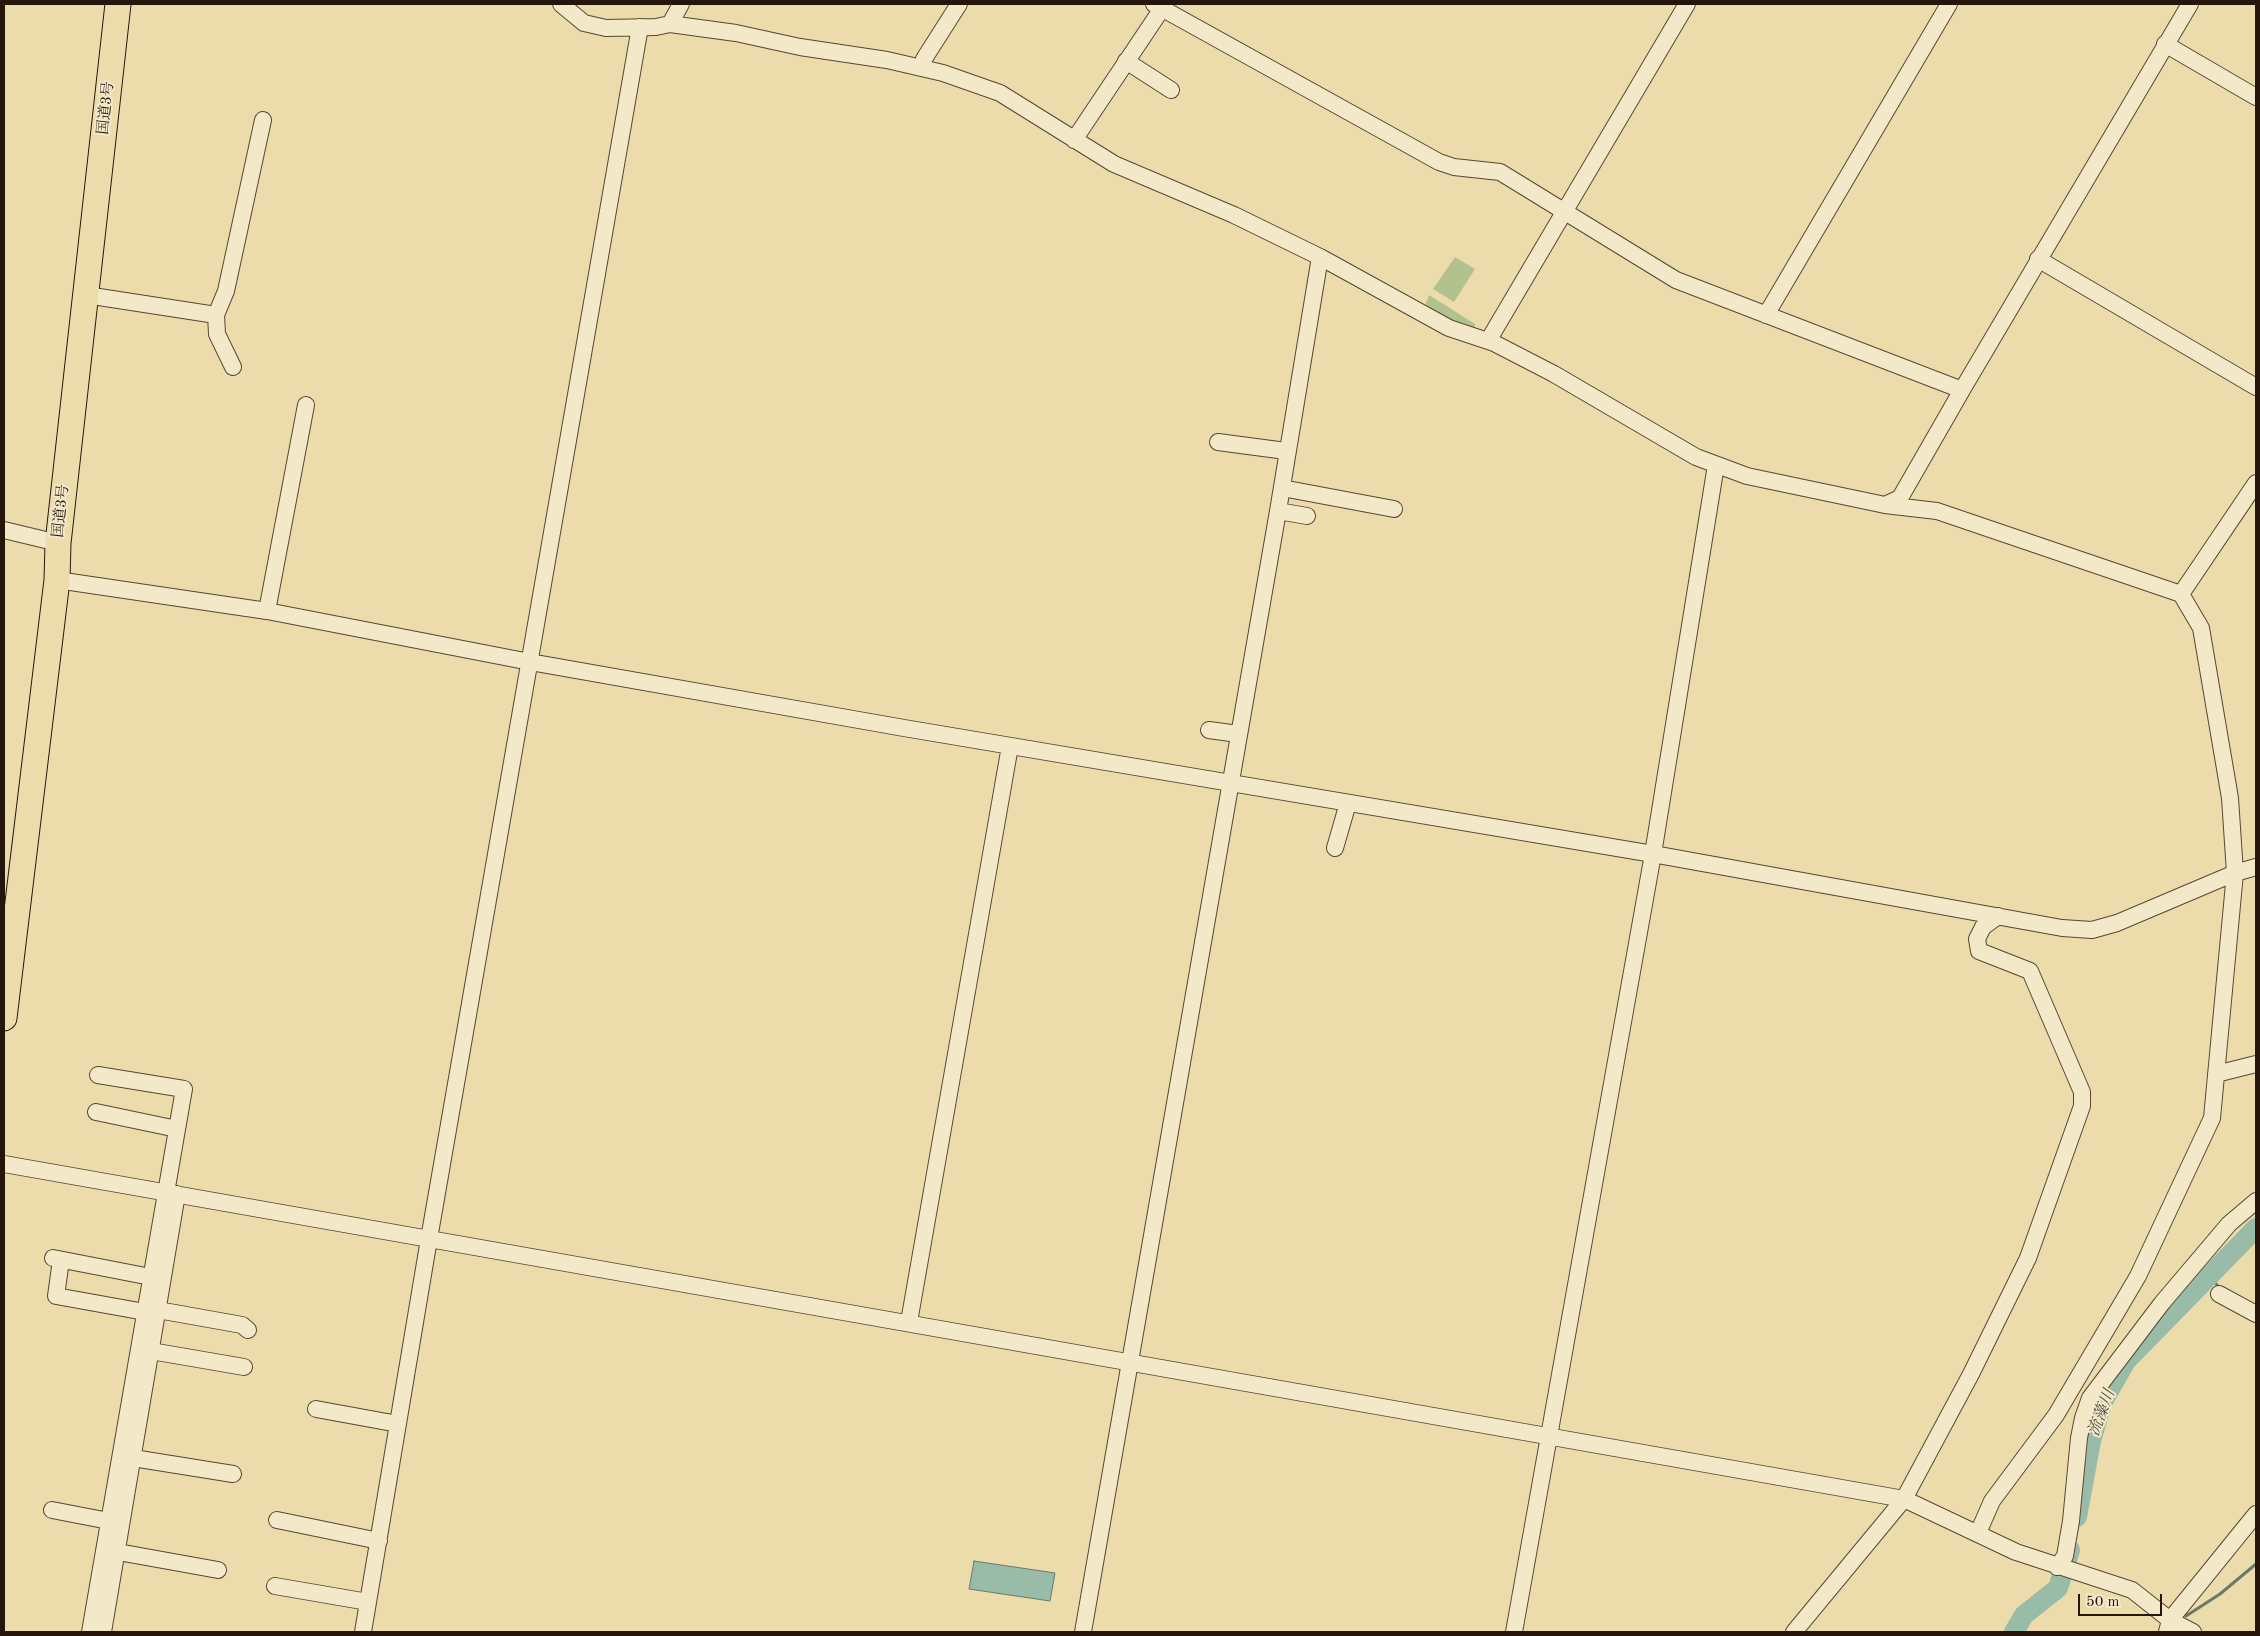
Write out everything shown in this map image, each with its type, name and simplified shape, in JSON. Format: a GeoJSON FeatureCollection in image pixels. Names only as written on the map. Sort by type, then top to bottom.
{"type":"FeatureCollection","features":[{"type":"Feature","properties":{"kind":"highway","name":"国道3号"},"geometry":{"type":"LineString","coordinates":[[4,1018],[57,580],[58,543],[118,4]]}},
{"type":"Feature","properties":{"kind":"street"},"geometry":{"type":"LineString","coordinates":[[561,4],[584,23],[606,28],[670,24],[736,33],[800,47],[887,60],[943,73],[1000,93],[1114,164],[1234,215],[1320,257],[1449,328],[1488,341],[1554,374],[1696,457],[1747,476],[1885,505],[1938,511],[2181,594],[2201,628],[2230,798],[2235,873],[2212,1112],[2138,1276],[2056,1415],[1992,1501],[1978,1533]]}},
{"type":"Feature","properties":{"kind":"street"},"geometry":{"type":"LineString","coordinates":[[670,24],[682,4]]}},
{"type":"Feature","properties":{"kind":"street"},"geometry":{"type":"LineString","coordinates":[[922,68],[924,59],[959,4]]}},
{"type":"Feature","properties":{"kind":"street"},"geometry":{"type":"LineString","coordinates":[[1488,341],[1687,4]]}},
{"type":"Feature","properties":{"kind":"street"},"geometry":{"type":"LineString","coordinates":[[1766,315],[1949,4]]}},
{"type":"Feature","properties":{"kind":"street"},"geometry":{"type":"LineString","coordinates":[[1885,505],[1900,498],[2038,259],[2190,4]]}},
{"type":"Feature","properties":{"kind":"street"},"geometry":{"type":"LineString","coordinates":[[1074,140],[1160,5],[1439,162],[1454,167],[1500,172],[1676,280],[1962,390]]}},
{"type":"Feature","properties":{"kind":"street"},"geometry":{"type":"LineString","coordinates":[[363,1632],[429,1239],[640,27]]}},
{"type":"Feature","properties":{"kind":"street"},"geometry":{"type":"LineString","coordinates":[[2165,44],[2256,97]]}},
{"type":"Feature","properties":{"kind":"street"},"geometry":{"type":"LineString","coordinates":[[1126,61],[1171,90]]}},
{"type":"Feature","properties":{"kind":"street"},"geometry":{"type":"LineString","coordinates":[[233,367],[217,334],[216,315],[226,291],[263,120]]}},
{"type":"Feature","properties":{"kind":"street"},"geometry":{"type":"LineString","coordinates":[[1082,1632],[1231,783],[1320,257]]}},
{"type":"Feature","properties":{"kind":"street"},"geometry":{"type":"LineString","coordinates":[[2038,259],[2256,387]]}},
{"type":"Feature","properties":{"kind":"street"},"geometry":{"type":"LineString","coordinates":[[86,295],[216,315]]}},
{"type":"Feature","properties":{"kind":"street"},"geometry":{"type":"LineString","coordinates":[[267,612],[306,405]]}},
{"type":"Feature","properties":{"kind":"street"},"geometry":{"type":"LineString","coordinates":[[1218,442],[1286,451]]}},
{"type":"Feature","properties":{"kind":"street"},"geometry":{"type":"LineString","coordinates":[[1514,1632],[1653,854],[1716,465]]}},
{"type":"Feature","properties":{"kind":"street"},"geometry":{"type":"LineString","coordinates":[[2181,594],[2256,483]]}},
{"type":"Feature","properties":{"kind":"street"},"geometry":{"type":"LineString","coordinates":[[1282,488],[1394,508]]}},
{"type":"Feature","properties":{"kind":"street"},"geometry":{"type":"LineString","coordinates":[[1278,511],[1307,516]]}},
{"type":"Feature","properties":{"kind":"street"},"geometry":{"type":"LineString","coordinates":[[4,530],[58,543]]}},
{"type":"Feature","properties":{"kind":"street"},"geometry":{"type":"LineString","coordinates":[[57,580],[267,612],[530,662],[1010,746],[1653,854],[2062,928],[2092,930],[2117,923],[2235,873],[2256,867]]}},
{"type":"Feature","properties":{"kind":"street"},"geometry":{"type":"LineString","coordinates":[[1209,730],[1238,734]]}},
{"type":"Feature","properties":{"kind":"street"},"geometry":{"type":"LineString","coordinates":[[909,1322],[1010,746]]}},
{"type":"Feature","properties":{"kind":"street"},"geometry":{"type":"LineString","coordinates":[[1335,848],[1348,803]]}},
{"type":"Feature","properties":{"kind":"street"},"geometry":{"type":"LineString","coordinates":[[1794,1632],[1904,1498],[1971,1374],[2028,1258],[2082,1106],[2082,1092],[2030,971],[1979,951],[1977,939],[1983,928],[1998,916]]}},
{"type":"Feature","properties":{"kind":"street"},"geometry":{"type":"LineString","coordinates":[[2216,1074],[2256,1064]]}},
{"type":"Feature","properties":{"kind":"street"},"geometry":{"type":"LineString","coordinates":[[90,1632],[111,1550],[110,1521],[133,1458],[151,1351],[157,1279],[172,1192],[177,1129],[184,1090],[98,1075]]}},
{"type":"Feature","properties":{"kind":"street"},"geometry":{"type":"LineString","coordinates":[[96,1112],[177,1129]]}},
{"type":"Feature","properties":{"kind":"street"},"geometry":{"type":"LineString","coordinates":[[4,1164],[172,1192],[429,1239],[1904,1498],[2016,1552],[2132,1590],[2169,1626],[2193,1632]]}},
{"type":"Feature","properties":{"kind":"street"},"geometry":{"type":"LineString","coordinates":[[2058,1567],[2065,1556],[2071,1521],[2079,1438],[2090,1398],[2168,1296],[2229,1224],[2256,1201]]}},
{"type":"Feature","properties":{"kind":"street"},"geometry":{"type":"LineString","coordinates":[[157,1279],[57,1259],[56,1296],[242,1325],[248,1330]]}},
{"type":"Feature","properties":{"kind":"street"},"geometry":{"type":"LineString","coordinates":[[2219,1294],[2256,1314]]}},
{"type":"Feature","properties":{"kind":"street"},"geometry":{"type":"LineString","coordinates":[[104,1632],[111,1550],[154,1312]]}},
{"type":"Feature","properties":{"kind":"street"},"geometry":{"type":"LineString","coordinates":[[151,1351],[244,1367]]}},
{"type":"Feature","properties":{"kind":"street"},"geometry":{"type":"LineString","coordinates":[[316,1409],[398,1424]]}},
{"type":"Feature","properties":{"kind":"street"},"geometry":{"type":"LineString","coordinates":[[133,1458],[233,1474]]}},
{"type":"Feature","properties":{"kind":"street"},"geometry":{"type":"LineString","coordinates":[[52,1510],[110,1521]]}},
{"type":"Feature","properties":{"kind":"street"},"geometry":{"type":"LineString","coordinates":[[2169,1626],[2256,1514]]}},
{"type":"Feature","properties":{"kind":"street"},"geometry":{"type":"LineString","coordinates":[[277,1520],[379,1541]]}},
{"type":"Feature","properties":{"kind":"street"},"geometry":{"type":"LineString","coordinates":[[111,1550],[218,1570]]}},
{"type":"Feature","properties":{"kind":"street"},"geometry":{"type":"LineString","coordinates":[[275,1586],[368,1602]]}},
{"type":"Feature","properties":{"kind":"green space"},"geometry":{"type":"Polygon","coordinates":[[[1455,257],[1475,269],[1454,302],[1433,289],[1455,257]]]}},
{"type":"Feature","properties":{"kind":"green space"},"geometry":{"type":"Polygon","coordinates":[[[1429,295],[1475,324],[1475,330],[1424,309],[1429,295]]]}},
{"type":"Feature","properties":{"kind":"shaded area"},"geometry":{"type":"Polygon","coordinates":[[[974,1561],[1055,1573],[1050,1601],[969,1589],[974,1561]]]}},
{"type":"Feature","properties":{"kind":"waterway","name":"流藻川"},"geometry":{"type":"LineString","coordinates":[[2077,1517],[2091,1441],[2102,1403],[2126,1361],[2256,1228]]}},
{"type":"Feature","properties":{"kind":"waterway"},"geometry":{"type":"LineString","coordinates":[[2214,1273],[2215,1283],[2219,1287]]}},
{"type":"Feature","properties":{"kind":"waterway","name":"流藻川"},"geometry":{"type":"LineString","coordinates":[[2014,1632],[2024,1615],[2058,1588],[2070,1550]]}},
{"type":"Feature","properties":{"kind":"waterway"},"geometry":{"type":"LineString","coordinates":[[2186,1616],[2220,1594],[2256,1564]]}}]}
